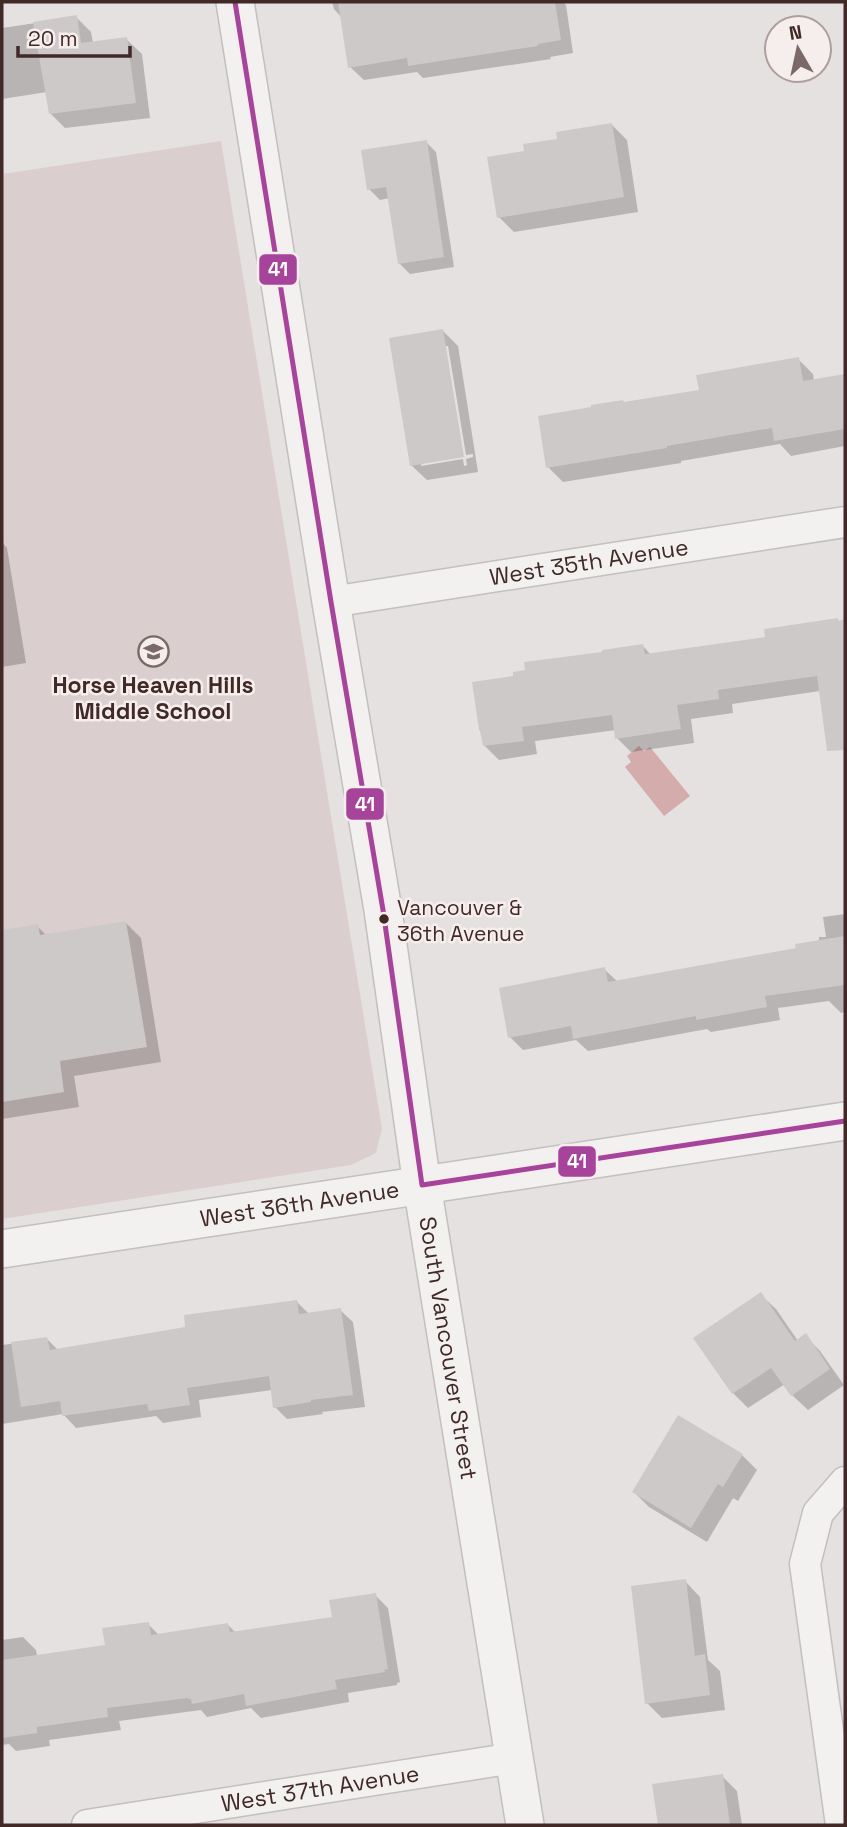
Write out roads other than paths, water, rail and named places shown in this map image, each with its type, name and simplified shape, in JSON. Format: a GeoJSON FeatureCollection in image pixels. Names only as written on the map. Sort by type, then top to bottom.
{"type":"FeatureCollection","features":[{"type":"Feature","properties":{"kind":"street","name":"South Vancouver Street"},"geometry":{"type":"LineString","coordinates":[[235,2],[383,910],[422,1185],[525,1825]]}},
{"type":"Feature","properties":{"kind":"street","name":"West 35th Avenue"},"geometry":{"type":"LineString","coordinates":[[331,602],[845,522]]}},
{"type":"Feature","properties":{"kind":"street","name":"West 36th Avenue"},"geometry":{"type":"LineString","coordinates":[[2,1248],[845,1122]]}},
{"type":"Feature","properties":{"kind":"street"},"geometry":{"type":"LineString","coordinates":[[841,1825],[805,1564],[818,1513],[845,1482]]}},
{"type":"Feature","properties":{"kind":"street","name":"West 37th Avenue"},"geometry":{"type":"LineString","coordinates":[[86,1825],[514,1758]]}},
{"type":"Feature","properties":{"kind":"place","name":"Horse Heaven Hills Middle School"},"geometry":{"type":"Point","coordinates":[153,651]}},
{"type":"Feature","properties":{"kind":"place","name":"Vancouver & 36th Avenue"},"geometry":{"type":"Point","coordinates":[384,919]}}]}
